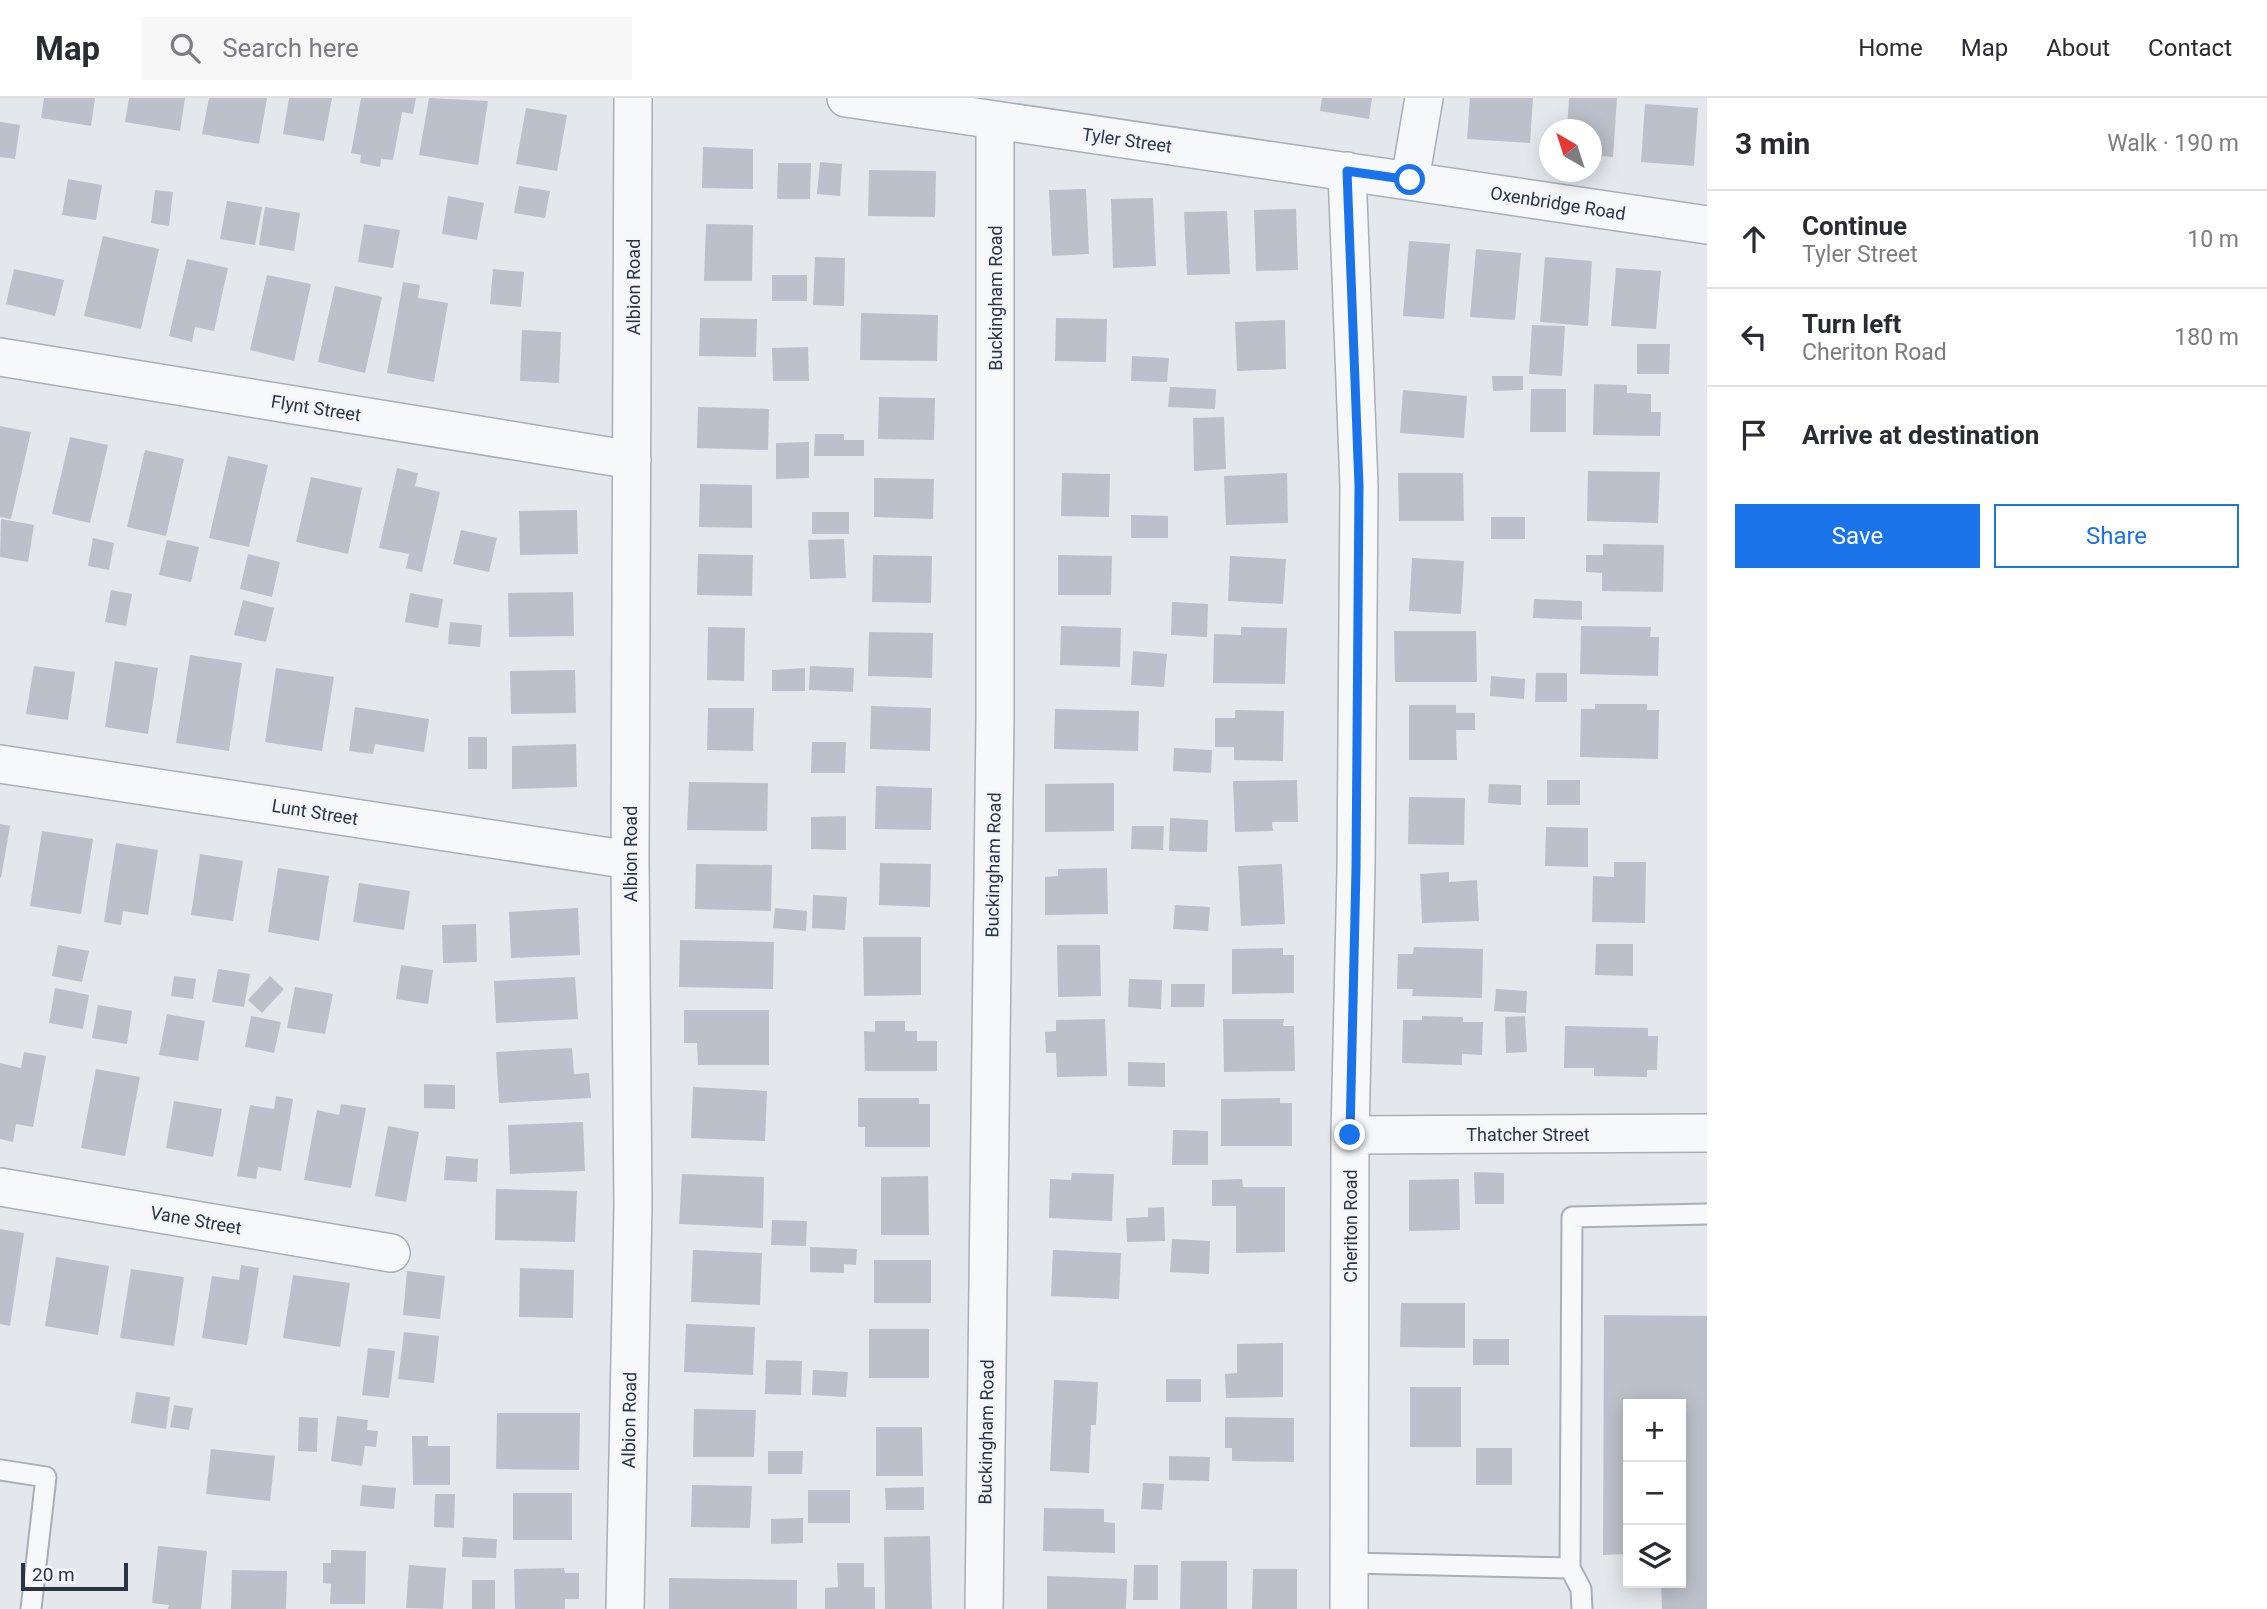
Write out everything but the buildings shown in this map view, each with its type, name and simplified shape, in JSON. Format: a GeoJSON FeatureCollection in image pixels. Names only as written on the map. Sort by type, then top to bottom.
{"type":"FeatureCollection","features":[{"type":"Feature","properties":{"kind":"street","name":"Albion Road"},"geometry":{"type":"LineString","coordinates":[[625,1609],[633,1206],[630,860],[633,98]]}},
{"type":"Feature","properties":{"kind":"street","name":"Tyler Street"},"geometry":{"type":"LineString","coordinates":[[846,98],[1410,180]]}},
{"type":"Feature","properties":{"kind":"street"},"geometry":{"type":"LineString","coordinates":[[1410,180],[1423,98]]}},
{"type":"Feature","properties":{"kind":"street","name":"Buckingham Road"},"geometry":{"type":"LineString","coordinates":[[984,1609],[995,718],[995,121]]}},
{"type":"Feature","properties":{"kind":"street","name":"Cheriton Road"},"geometry":{"type":"LineString","coordinates":[[1347,171],[1359,486],[1356,869],[1350,1135],[1349,1609]]}},
{"type":"Feature","properties":{"kind":"street","name":"Oxenbridge Road"},"geometry":{"type":"LineString","coordinates":[[1410,180],[1707,225]]}},
{"type":"Feature","properties":{"kind":"street","name":"Flynt Street"},"geometry":{"type":"LineString","coordinates":[[0,357],[632,460]]}},
{"type":"Feature","properties":{"kind":"street","name":"Lunt Street"},"geometry":{"type":"LineString","coordinates":[[0,764],[630,860]]}},
{"type":"Feature","properties":{"kind":"street","name":"Thatcher Street"},"geometry":{"type":"LineString","coordinates":[[1350,1135],[1707,1133]]}},
{"type":"Feature","properties":{"kind":"street","name":"Vane Street"},"geometry":{"type":"LineString","coordinates":[[0,1187],[391,1253]]}},
{"type":"Feature","properties":{"kind":"lane"},"geometry":{"type":"LineString","coordinates":[[1582,1609],[1581,1589],[1570,1568],[1572,1217],[1707,1214]]}},
{"type":"Feature","properties":{"kind":"lane"},"geometry":{"type":"LineString","coordinates":[[1,1470],[46,1477],[31,1609]]}},
{"type":"Feature","properties":{"kind":"lane"},"geometry":{"type":"LineString","coordinates":[[1349,1563],[1570,1568]]}},
{"type":"Feature","properties":{"kind":"route"},"geometry":{"type":"LineString","coordinates":[[1350,1135],[1356,869],[1359,486],[1347,171],[1410,180]]}}]}
